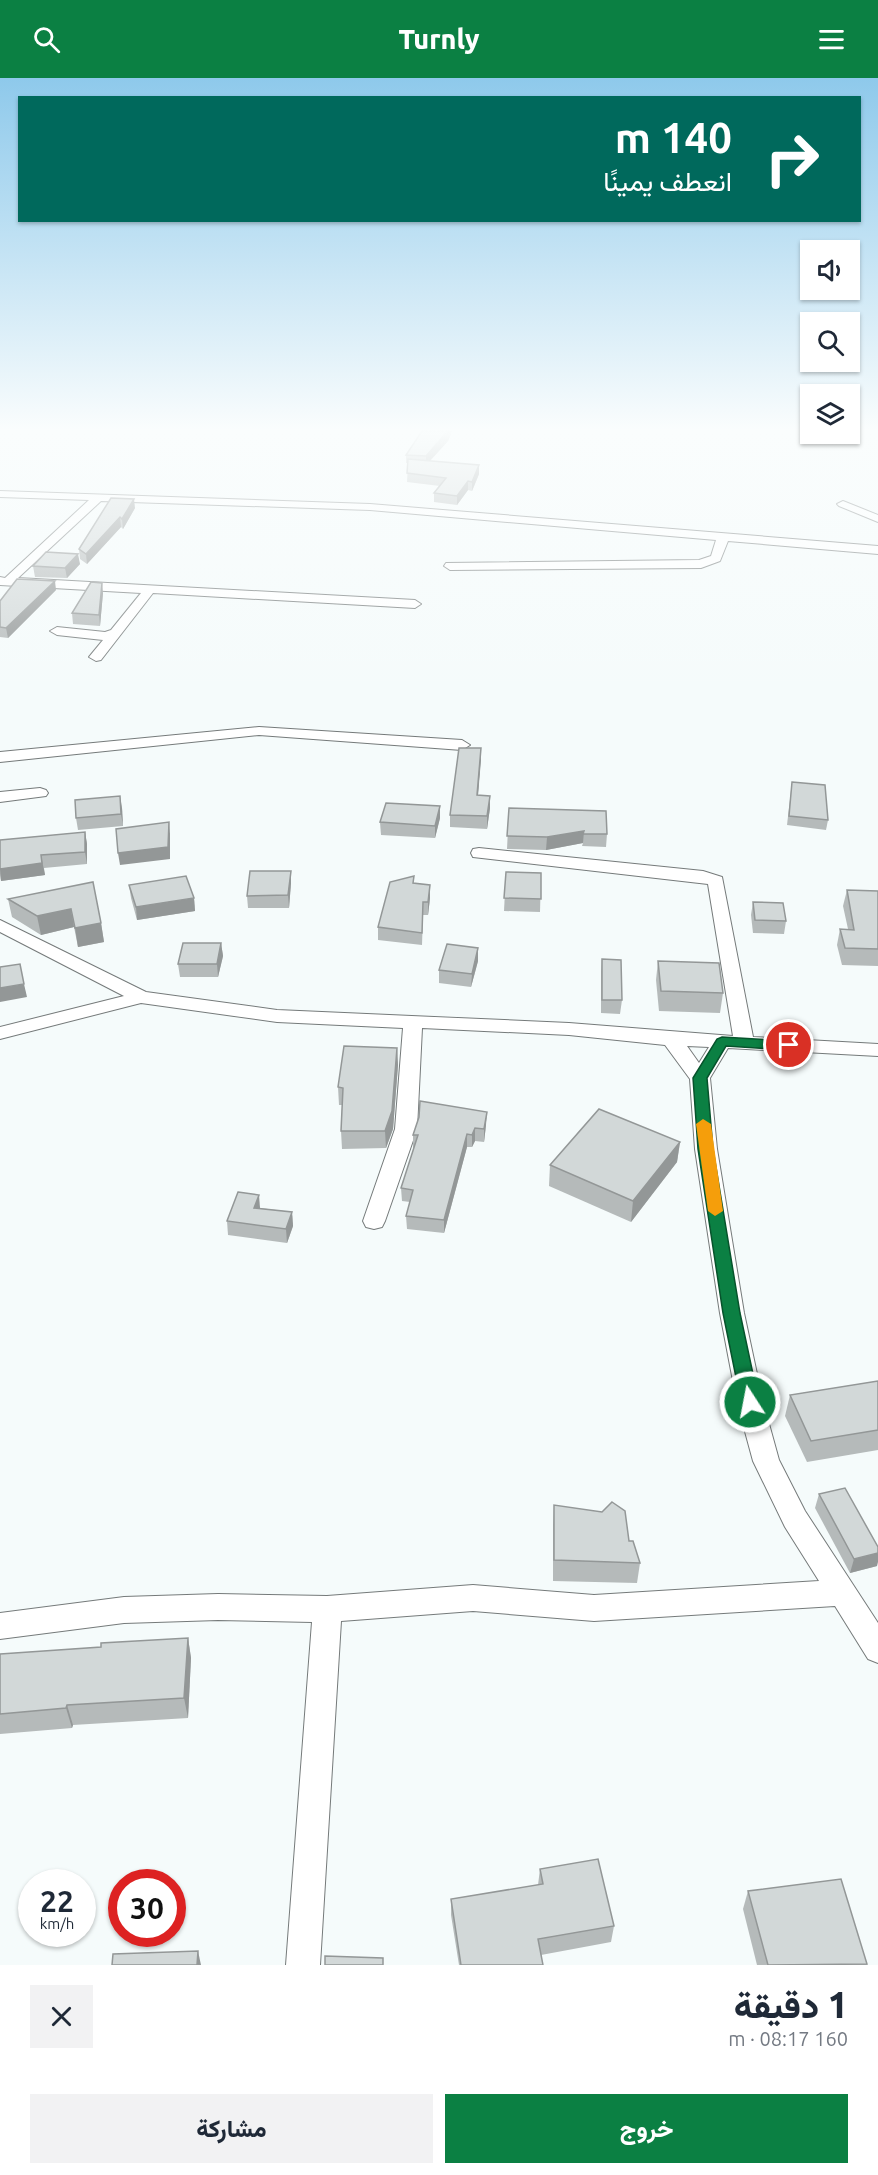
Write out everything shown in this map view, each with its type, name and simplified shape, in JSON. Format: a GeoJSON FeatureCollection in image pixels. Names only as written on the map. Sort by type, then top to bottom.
{"type":"FeatureCollection","features":[{"type":"Feature","properties":{"kind":"street"},"geometry":{"type":"LineString","coordinates":[[4,581],[74,519]]}},
{"type":"Feature","properties":{"kind":"street"},"geometry":{"type":"LineString","coordinates":[[512,519],[878,550]]}},
{"type":"Feature","properties":{"kind":"street"},"geometry":{"type":"LineString","coordinates":[[450,566],[701,564],[716,558],[723,537]]}},
{"type":"Feature","properties":{"kind":"street"},"geometry":{"type":"LineString","coordinates":[[4,581],[415,604]]}},
{"type":"Feature","properties":{"kind":"street"},"geometry":{"type":"LineString","coordinates":[[96,657],[151,588]]}},
{"type":"Feature","properties":{"kind":"street"},"geometry":{"type":"LineString","coordinates":[[57,631],[106,636],[117,632]]}},
{"type":"Feature","properties":{"kind":"street"},"geometry":{"type":"LineString","coordinates":[[0,757],[258,731],[462,745]]}},
{"type":"Feature","properties":{"kind":"street"},"geometry":{"type":"LineString","coordinates":[[0,797],[40,793]]}},
{"type":"Feature","properties":{"kind":"street"},"geometry":{"type":"LineString","coordinates":[[479,852],[703,876],[716,881],[744,1043]]}},
{"type":"Feature","properties":{"kind":"street"},"geometry":{"type":"LineString","coordinates":[[0,925],[141,997],[277,1016],[568,1029],[672,1039],[878,1050]]}},
{"type":"Feature","properties":{"kind":"street"},"geometry":{"type":"LineString","coordinates":[[0,1033],[141,997]]}},
{"type":"Feature","properties":{"kind":"street"},"geometry":{"type":"LineString","coordinates":[[374,1221],[406,1129],[413,1023]]}},
{"type":"Feature","properties":{"kind":"street"},"geometry":{"type":"LineString","coordinates":[[672,1039],[700,1078],[706,1149],[732,1313],[750,1402],[766,1461],[795,1519],[840,1593],[878,1649]]}},
{"type":"Feature","properties":{"kind":"street"},"geometry":{"type":"LineString","coordinates":[[700,1078],[722,1042]]}},
{"type":"Feature","properties":{"kind":"street"},"geometry":{"type":"LineString","coordinates":[[0,1626],[124,1610],[218,1607],[327,1609],[473,1598],[558,1607],[624,1607],[840,1593]]}},
{"type":"Feature","properties":{"kind":"street"},"geometry":{"type":"LineString","coordinates":[[303,1965],[327,1609]]}},
{"type":"Feature","properties":{"kind":"building"},"geometry":{"type":"Polygon","coordinates":[[[98,519],[118,519],[86,554],[79,549],[98,519]]]}},
{"type":"Feature","properties":{"kind":"building"},"geometry":{"type":"Polygon","coordinates":[[[46,552],[78,554],[65,568],[33,566],[46,552]]]}},
{"type":"Feature","properties":{"kind":"building"},"geometry":{"type":"Polygon","coordinates":[[[17,579],[55,581],[6,628],[0,627],[0,601],[17,579]]]}},
{"type":"Feature","properties":{"kind":"building"},"geometry":{"type":"Polygon","coordinates":[[[91,582],[102,583],[99,615],[72,613],[91,582]]]}},
{"type":"Feature","properties":{"kind":"building"},"geometry":{"type":"Polygon","coordinates":[[[459,748],[481,748],[477,795],[490,796],[487,816],[450,815],[459,748]]]}},
{"type":"Feature","properties":{"kind":"building"},"geometry":{"type":"Polygon","coordinates":[[[792,782],[825,785],[828,820],[789,816],[792,782]]]}},
{"type":"Feature","properties":{"kind":"building"},"geometry":{"type":"Polygon","coordinates":[[[120,796],[121,814],[76,818],[75,800],[120,796]]]}},
{"type":"Feature","properties":{"kind":"building"},"geometry":{"type":"Polygon","coordinates":[[[386,803],[440,806],[435,826],[380,822],[386,803]]]}},
{"type":"Feature","properties":{"kind":"building"},"geometry":{"type":"Polygon","coordinates":[[[509,808],[606,811],[607,834],[583,834],[584,831],[547,837],[507,836],[509,808]]]}},
{"type":"Feature","properties":{"kind":"building"},"geometry":{"type":"Polygon","coordinates":[[[169,822],[168,847],[118,853],[116,829],[169,822]]]}},
{"type":"Feature","properties":{"kind":"building"},"geometry":{"type":"Polygon","coordinates":[[[85,832],[85,852],[41,855],[42,863],[0,869],[0,840],[85,832]]]}},
{"type":"Feature","properties":{"kind":"building"},"geometry":{"type":"Polygon","coordinates":[[[250,871],[291,871],[288,895],[247,896],[250,871]]]}},
{"type":"Feature","properties":{"kind":"building"},"geometry":{"type":"Polygon","coordinates":[[[506,872],[541,873],[541,899],[504,898],[506,872]]]}},
{"type":"Feature","properties":{"kind":"building"},"geometry":{"type":"Polygon","coordinates":[[[186,876],[194,898],[136,907],[129,885],[186,876]]]}},
{"type":"Feature","properties":{"kind":"building"},"geometry":{"type":"Polygon","coordinates":[[[414,876],[413,883],[430,885],[428,902],[423,902],[422,933],[378,927],[390,882],[414,876]]]}},
{"type":"Feature","properties":{"kind":"building"},"geometry":{"type":"Polygon","coordinates":[[[93,882],[101,923],[75,928],[71,909],[37,916],[8,899],[93,882]]]}},
{"type":"Feature","properties":{"kind":"building"},"geometry":{"type":"Polygon","coordinates":[[[847,890],[878,891],[878,949],[845,948],[840,929],[854,930],[847,890]]]}},
{"type":"Feature","properties":{"kind":"building"},"geometry":{"type":"Polygon","coordinates":[[[753,902],[783,903],[786,921],[755,920],[753,902]]]}},
{"type":"Feature","properties":{"kind":"building"},"geometry":{"type":"Polygon","coordinates":[[[183,943],[221,943],[217,964],[178,964],[183,943]]]}},
{"type":"Feature","properties":{"kind":"building"},"geometry":{"type":"Polygon","coordinates":[[[447,944],[478,948],[472,974],[439,970],[447,944]]]}},
{"type":"Feature","properties":{"kind":"building"},"geometry":{"type":"Polygon","coordinates":[[[602,959],[621,960],[622,1000],[602,1000],[602,959]]]}},
{"type":"Feature","properties":{"kind":"building"},"geometry":{"type":"Polygon","coordinates":[[[658,961],[719,963],[723,993],[661,991],[658,961]]]}},
{"type":"Feature","properties":{"kind":"building"},"geometry":{"type":"Polygon","coordinates":[[[20,964],[24,984],[0,988],[0,967],[20,964]]]}},
{"type":"Feature","properties":{"kind":"building"},"geometry":{"type":"Polygon","coordinates":[[[344,1046],[397,1048],[392,1111],[385,1131],[341,1131],[343,1088],[338,1087],[344,1046]]]}},
{"type":"Feature","properties":{"kind":"building"},"geometry":{"type":"Polygon","coordinates":[[[420,1101],[487,1112],[484,1129],[475,1128],[472,1135],[467,1134],[444,1220],[406,1216],[413,1190],[401,1188],[418,1135],[413,1135],[419,1117],[420,1101]]]}},
{"type":"Feature","properties":{"kind":"building"},"geometry":{"type":"Polygon","coordinates":[[[599,1109],[680,1142],[633,1201],[550,1165],[599,1109]]]}},
{"type":"Feature","properties":{"kind":"building"},"geometry":{"type":"Polygon","coordinates":[[[238,1192],[259,1195],[254,1208],[292,1212],[286,1229],[227,1221],[238,1192]]]}},
{"type":"Feature","properties":{"kind":"building"},"geometry":{"type":"Polygon","coordinates":[[[878,1381],[878,1430],[811,1441],[790,1395],[878,1381]]]}},
{"type":"Feature","properties":{"kind":"building"},"geometry":{"type":"Polygon","coordinates":[[[845,1488],[878,1547],[878,1553],[854,1559],[819,1494],[845,1488]]]}},
{"type":"Feature","properties":{"kind":"building"},"geometry":{"type":"Polygon","coordinates":[[[612,1502],[625,1511],[629,1541],[633,1541],[640,1563],[554,1560],[554,1505],[602,1512],[612,1502]]]}},
{"type":"Feature","properties":{"kind":"building"},"geometry":{"type":"Polygon","coordinates":[[[188,1638],[184,1698],[67,1705],[66,1708],[0,1714],[0,1654],[101,1647],[101,1643],[188,1638]]]}},
{"type":"Feature","properties":{"kind":"building"},"geometry":{"type":"Polygon","coordinates":[[[598,1859],[614,1926],[538,1939],[543,1965],[461,1965],[451,1899],[543,1884],[540,1869],[598,1859]]]}},
{"type":"Feature","properties":{"kind":"building"},"geometry":{"type":"Polygon","coordinates":[[[841,1879],[867,1964],[768,1965],[748,1891],[841,1879]]]}},
{"type":"Feature","properties":{"kind":"building"},"geometry":{"type":"Polygon","coordinates":[[[198,1951],[197,1965],[112,1965],[113,1954],[198,1951]]]}},
{"type":"Feature","properties":{"kind":"building"},"geometry":{"type":"Polygon","coordinates":[[[325,1956],[383,1958],[383,1965],[325,1965],[325,1956]]]}},
{"type":"Feature","properties":{"kind":"slow traffic"},"geometry":{"type":"LineString","coordinates":[[703,1124],[715,1211]]}},
{"type":"Feature","properties":{"kind":"route"},"geometry":{"type":"LineString","coordinates":[[750,1402],[732,1313],[706,1149],[700,1078],[722,1042],[789,1045]]}}]}
